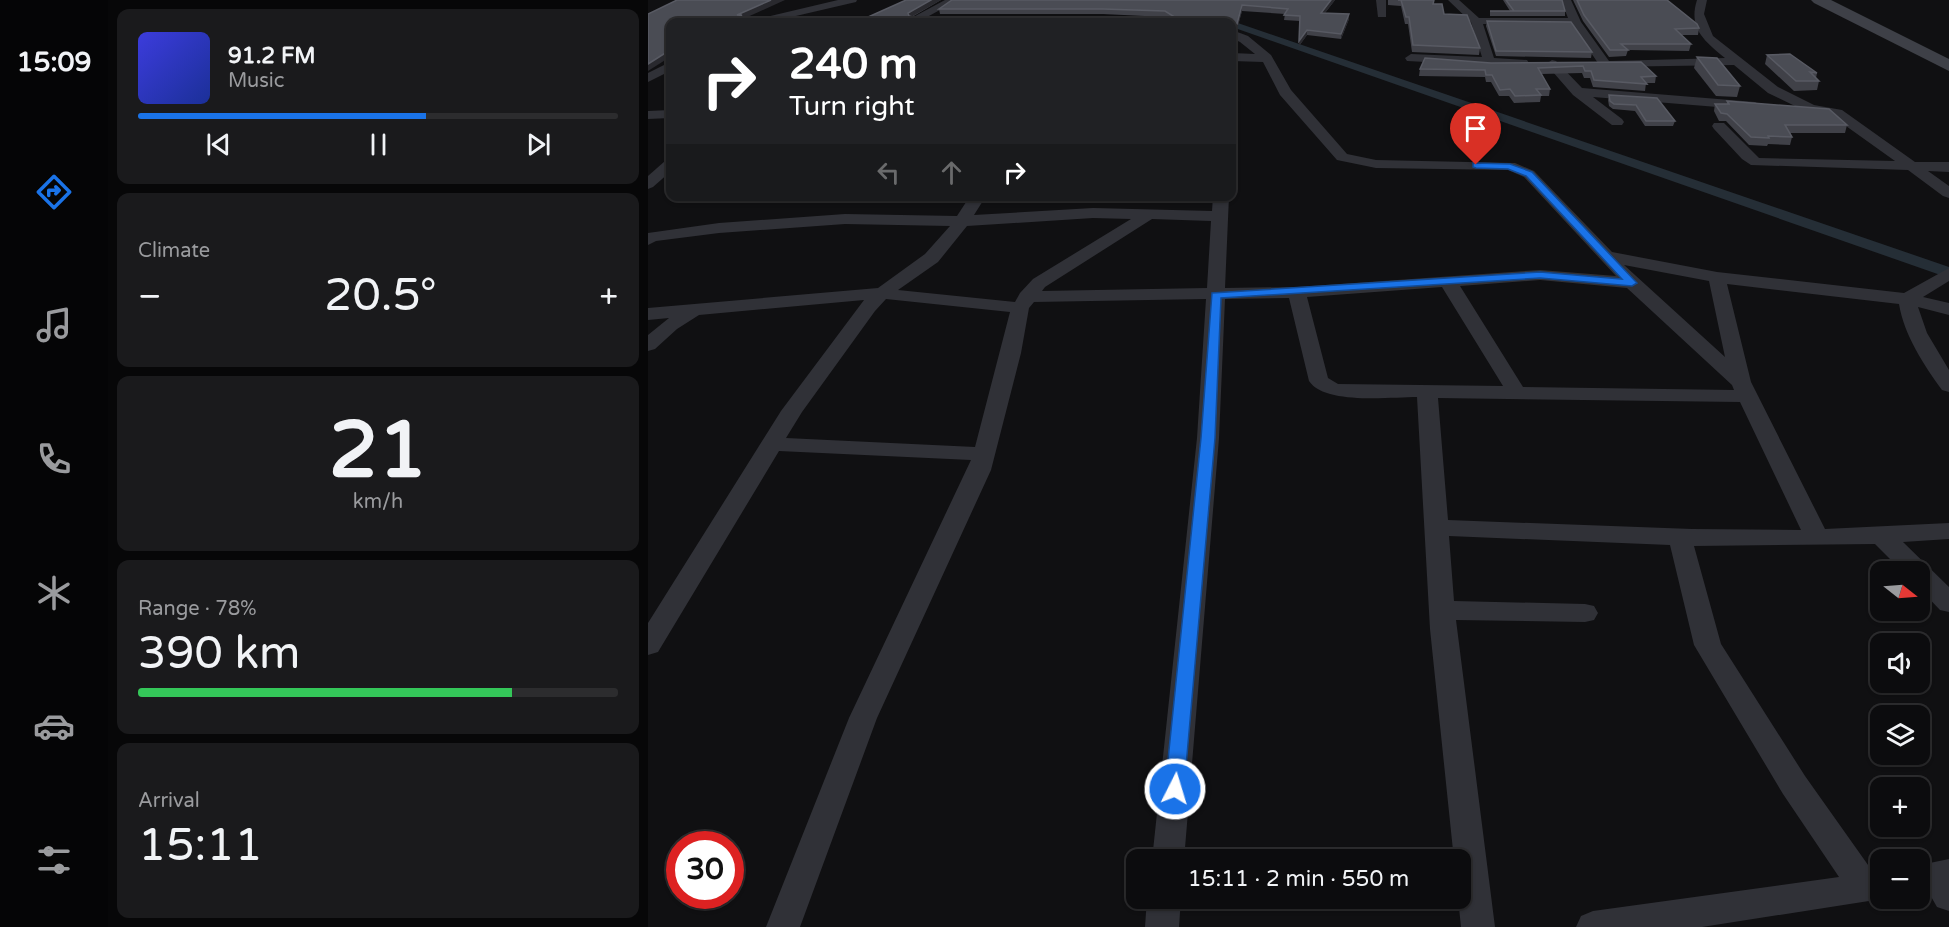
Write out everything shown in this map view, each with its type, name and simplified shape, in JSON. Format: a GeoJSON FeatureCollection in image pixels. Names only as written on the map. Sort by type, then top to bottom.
{"type":"FeatureCollection","features":[{"type":"Feature","properties":{"kind":"main road"},"geometry":{"type":"LineString","coordinates":[[1819,0],[1949,66]]}},
{"type":"Feature","properties":{"kind":"main road"},"geometry":{"type":"LineString","coordinates":[[1834,0],[1949,58]]}},
{"type":"Feature","properties":{"kind":"street"},"geometry":{"type":"LineString","coordinates":[[775,18],[852,0]]}},
{"type":"Feature","properties":{"kind":"street"},"geometry":{"type":"LineString","coordinates":[[920,18],[953,0]]}},
{"type":"Feature","properties":{"kind":"street"},"geometry":{"type":"LineString","coordinates":[[1382,0],[1382,15]]}},
{"type":"Feature","properties":{"kind":"street"},"geometry":{"type":"LineString","coordinates":[[1453,0],[1476,21],[1490,63]]}},
{"type":"Feature","properties":{"kind":"street"},"geometry":{"type":"LineString","coordinates":[[1566,0],[1575,22],[1604,63]]}},
{"type":"Feature","properties":{"kind":"street"},"geometry":{"type":"LineString","coordinates":[[1702,0],[1698,14],[1708,39],[1782,96],[1812,109]]}},
{"type":"Feature","properties":{"kind":"street"},"geometry":{"type":"LineString","coordinates":[[1476,21],[1575,22]]}},
{"type":"Feature","properties":{"kind":"street"},"geometry":{"type":"LineString","coordinates":[[1236,36],[1244,39],[1267,58],[1285,92],[1342,156],[1355,161],[1376,164],[1496,165],[1523,170],[1529,174],[1632,283],[1744,389]]}},
{"type":"Feature","properties":{"kind":"street"},"geometry":{"type":"LineString","coordinates":[[1236,57],[1267,58]]}},
{"type":"Feature","properties":{"kind":"street"},"geometry":{"type":"LineString","coordinates":[[1411,58],[1542,64],[1738,62]]}},
{"type":"Feature","properties":{"kind":"street"},"geometry":{"type":"LineString","coordinates":[[1542,64],[1617,122]]}},
{"type":"Feature","properties":{"kind":"street"},"geometry":{"type":"LineString","coordinates":[[648,78],[666,68]]}},
{"type":"Feature","properties":{"kind":"street"},"geometry":{"type":"LineString","coordinates":[[1578,92],[1831,110],[1913,166],[1949,194]]}},
{"type":"Feature","properties":{"kind":"street"},"geometry":{"type":"LineString","coordinates":[[648,115],[666,114]]}},
{"type":"Feature","properties":{"kind":"street"},"geometry":{"type":"LineString","coordinates":[[1719,126],[1747,156],[1756,162],[1949,167]]}},
{"type":"Feature","properties":{"kind":"street"},"geometry":{"type":"LineString","coordinates":[[648,184],[666,168]]}},
{"type":"Feature","properties":{"kind":"street"},"geometry":{"type":"LineString","coordinates":[[648,645],[792,411],[879,293],[924,265],[945,246],[975,201]]}},
{"type":"Feature","properties":{"kind":"street"},"geometry":{"type":"LineString","coordinates":[[648,240],[651,237],[719,228],[845,219],[962,220],[1093,213],[1148,215],[1220,206],[1208,438],[1169,849]]}},
{"type":"Feature","properties":{"kind":"street"},"geometry":{"type":"LineString","coordinates":[[783,927],[863,718],[980,470],[1023,302],[1039,284],[1148,215]]}},
{"type":"Feature","properties":{"kind":"street"},"geometry":{"type":"LineString","coordinates":[[1606,256],[1718,277],[1907,299],[1949,309]]}},
{"type":"Feature","properties":{"kind":"street"},"geometry":{"type":"LineString","coordinates":[[648,314],[879,293],[1023,302],[1297,292],[1540,275],[1632,283]]}},
{"type":"Feature","properties":{"kind":"street"},"geometry":{"type":"LineString","coordinates":[[1907,299],[1947,275]]}},
{"type":"Feature","properties":{"kind":"street"},"geometry":{"type":"LineString","coordinates":[[1718,277],[1744,389],[1817,537]]}},
{"type":"Feature","properties":{"kind":"street"},"geometry":{"type":"LineString","coordinates":[[1447,280],[1517,393]]}},
{"type":"Feature","properties":{"kind":"street"},"geometry":{"type":"LineString","coordinates":[[1297,292],[1319,381],[1325,386],[1346,391],[1517,393],[1744,389]]}},
{"type":"Feature","properties":{"kind":"street"},"geometry":{"type":"LineString","coordinates":[[1907,299],[1914,326],[1949,386]]}},
{"type":"Feature","properties":{"kind":"street"},"geometry":{"type":"LineString","coordinates":[[648,345],[670,325],[694,311]]}},
{"type":"Feature","properties":{"kind":"street"},"geometry":{"type":"LineString","coordinates":[[1428,393],[1442,610],[1478,927]]}},
{"type":"Feature","properties":{"kind":"street"},"geometry":{"type":"LineString","coordinates":[[771,444],[984,454]]}},
{"type":"Feature","properties":{"kind":"street"},"geometry":{"type":"LineString","coordinates":[[1436,528],[1680,537],[1883,537],[1949,531]]}},
{"type":"Feature","properties":{"kind":"street"},"geometry":{"type":"LineString","coordinates":[[1680,537],[1708,645],[1794,785],[1870,883]]}},
{"type":"Feature","properties":{"kind":"street"},"geometry":{"type":"LineString","coordinates":[[1883,537],[1908,561]]}},
{"type":"Feature","properties":{"kind":"street"},"geometry":{"type":"LineString","coordinates":[[1930,583],[1949,603]]}},
{"type":"Feature","properties":{"kind":"street"},"geometry":{"type":"LineString","coordinates":[[1442,610],[1585,613]]}},
{"type":"Feature","properties":{"kind":"street"},"geometry":{"type":"LineString","coordinates":[[1601,926],[1870,887]]}},
{"type":"Feature","properties":{"kind":"street"},"geometry":{"type":"LineString","coordinates":[[1162,927],[1163,909]]}},
{"type":"Feature","properties":{"kind":"building"},"geometry":{"type":"Polygon","coordinates":[[[677,0],[771,0],[737,15],[742,15],[738,17],[741,18],[666,18],[666,53],[648,64],[648,14],[677,0]]]}},
{"type":"Feature","properties":{"kind":"building"},"geometry":{"type":"Polygon","coordinates":[[[906,0],[931,0],[908,13],[909,16],[916,18],[866,18],[906,0]]]}},
{"type":"Feature","properties":{"kind":"building"},"geometry":{"type":"Polygon","coordinates":[[[952,0],[1331,0],[1321,13],[1349,14],[1341,34],[1307,30],[1299,41],[1300,16],[1284,15],[1288,9],[1242,5],[1237,24],[1236,18],[1172,18],[1173,16],[1165,11],[939,9],[952,0]]]}},
{"type":"Feature","properties":{"kind":"building"},"geometry":{"type":"Polygon","coordinates":[[[1401,0],[1434,0],[1433,4],[1442,4],[1444,14],[1467,15],[1480,48],[1413,45],[1409,17],[1406,17],[1401,0]]]}},
{"type":"Feature","properties":{"kind":"building"},"geometry":{"type":"Polygon","coordinates":[[[1506,0],[1562,0],[1565,11],[1514,11],[1506,0]]]}},
{"type":"Feature","properties":{"kind":"building"},"geometry":{"type":"Polygon","coordinates":[[[1577,0],[1667,0],[1699,28],[1675,29],[1691,44],[1621,44],[1628,50],[1610,50],[1584,15],[1577,0]]]}},
{"type":"Feature","properties":{"kind":"building"},"geometry":{"type":"Polygon","coordinates":[[[1487,21],[1571,22],[1592,52],[1496,51],[1487,21]]]}},
{"type":"Feature","properties":{"kind":"building"},"geometry":{"type":"Polygon","coordinates":[[[1790,54],[1817,73],[1810,72],[1819,81],[1796,81],[1767,55],[1790,54]]]}},
{"type":"Feature","properties":{"kind":"building"},"geometry":{"type":"Polygon","coordinates":[[[1697,57],[1717,58],[1740,86],[1718,85],[1697,57]]]}},
{"type":"Feature","properties":{"kind":"building"},"geometry":{"type":"Polygon","coordinates":[[[1425,58],[1491,63],[1641,62],[1656,76],[1641,77],[1647,84],[1594,80],[1591,71],[1585,71],[1583,66],[1538,68],[1550,89],[1536,89],[1541,95],[1515,96],[1510,89],[1500,90],[1492,75],[1486,75],[1485,70],[1420,69],[1425,58]]]}},
{"type":"Feature","properties":{"kind":"building"},"geometry":{"type":"Polygon","coordinates":[[[1609,95],[1657,98],[1675,121],[1646,121],[1636,105],[1614,104],[1610,101],[1609,95]]]}},
{"type":"Feature","properties":{"kind":"building"},"geometry":{"type":"Polygon","coordinates":[[[1727,101],[1829,109],[1847,125],[1785,125],[1792,137],[1751,137],[1727,114],[1721,113],[1715,104],[1729,104],[1727,101]]]}},
{"type":"Feature","properties":{"kind":"waterway"},"geometry":{"type":"LineString","coordinates":[[1236,25],[1949,273]]}},
{"type":"Feature","properties":{"kind":"route"},"geometry":{"type":"LineString","coordinates":[[1175,789],[1208,438],[1216,295],[1297,292],[1540,275],[1632,283],[1529,174],[1510,166],[1476,165]]}}]}
